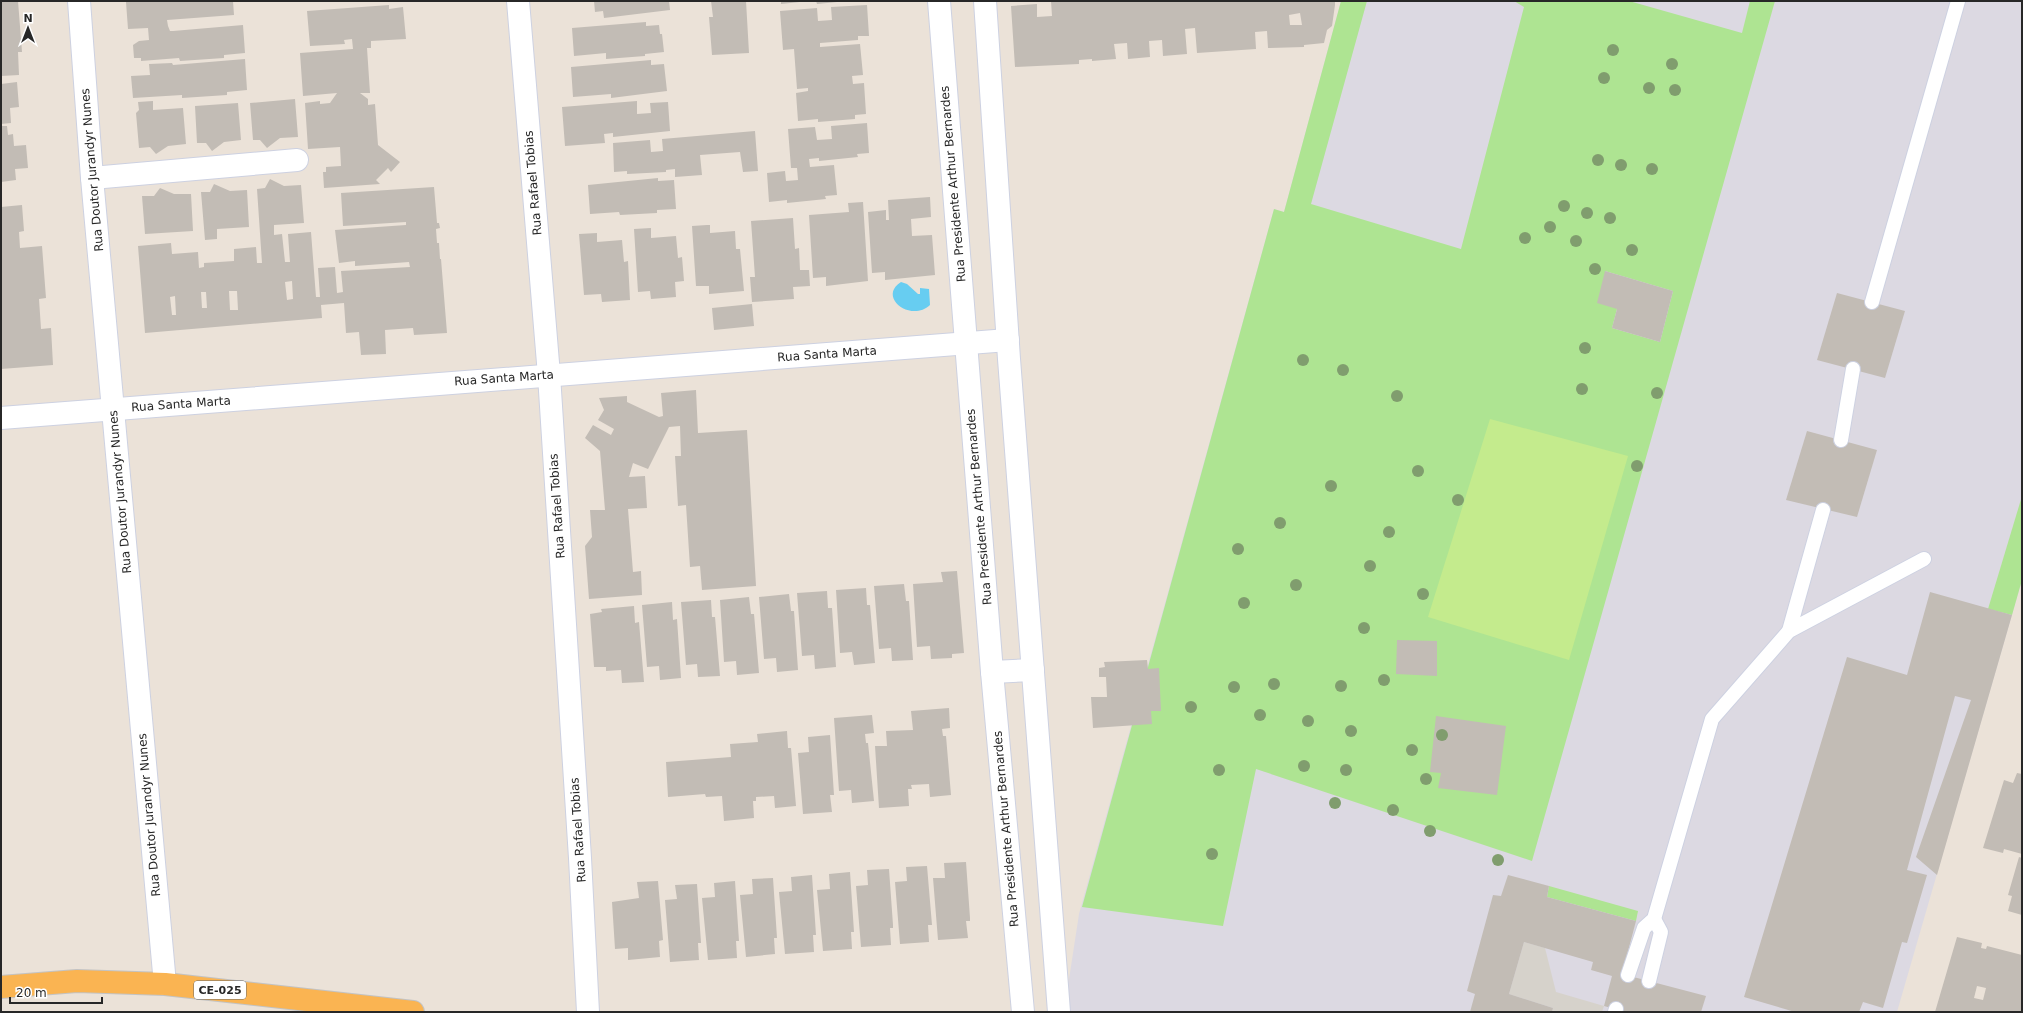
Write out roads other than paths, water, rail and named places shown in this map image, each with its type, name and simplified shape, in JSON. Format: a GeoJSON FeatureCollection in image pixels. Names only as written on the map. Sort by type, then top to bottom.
{"type":"FeatureCollection","features":[{"type":"Feature","properties":{"kind":"highway","name":"CE-025"},"geometry":{"type":"LineString","coordinates":[[1,987],[77,980],[164,984],[413,1012]]}},
{"type":"Feature","properties":{"kind":"highway"},"geometry":{"type":"LineString","coordinates":[[1,1000],[28,985]]}},
{"type":"Feature","properties":{"kind":"street","name":"Rua Doutor Jurandyr Nunes"},"geometry":{"type":"LineString","coordinates":[[79,1],[92,178],[164,984]]}},
{"type":"Feature","properties":{"kind":"street","name":"Rua Rafael Tobias"},"geometry":{"type":"LineString","coordinates":[[518,1],[549,375],[580,858],[588,1012]]}},
{"type":"Feature","properties":{"kind":"street","name":"Rua Presidente Arthur Bernardes"},"geometry":{"type":"LineString","coordinates":[[939,1],[992,672],[1023,1012]]}},
{"type":"Feature","properties":{"kind":"street"},"geometry":{"type":"LineString","coordinates":[[985,1],[1008,340],[1059,1012]]}},
{"type":"Feature","properties":{"kind":"street"},"geometry":{"type":"LineString","coordinates":[[92,178],[297,160]]}},
{"type":"Feature","properties":{"kind":"street","name":"Rua Santa Marta"},"geometry":{"type":"LineString","coordinates":[[1,418],[1008,340]]}},
{"type":"Feature","properties":{"kind":"street"},"geometry":{"type":"LineString","coordinates":[[992,672],[1033,670]]}},
{"type":"Feature","properties":{"kind":"lane"},"geometry":{"type":"LineString","coordinates":[[1872,302],[1958,1]]}},
{"type":"Feature","properties":{"kind":"lane"},"geometry":{"type":"LineString","coordinates":[[1841,440],[1853,369]]}},
{"type":"Feature","properties":{"kind":"lane"},"geometry":{"type":"LineString","coordinates":[[1789,631],[1823,510]]}},
{"type":"Feature","properties":{"kind":"lane"},"geometry":{"type":"LineString","coordinates":[[1628,975],[1644,928],[1654,919],[1712,719],[1789,631],[1924,559]]}},
{"type":"Feature","properties":{"kind":"lane"},"geometry":{"type":"LineString","coordinates":[[1649,981],[1660,932],[1654,919]]}},
{"type":"Feature","properties":{"kind":"water"},"geometry":{"type":"Polygon","coordinates":[[[901,282],[907,284],[918,294],[920,294],[920,288],[929,289],[930,305],[922,310],[914,311],[906,310],[899,306],[895,301],[893,294],[895,288],[901,282]]]}}]}
